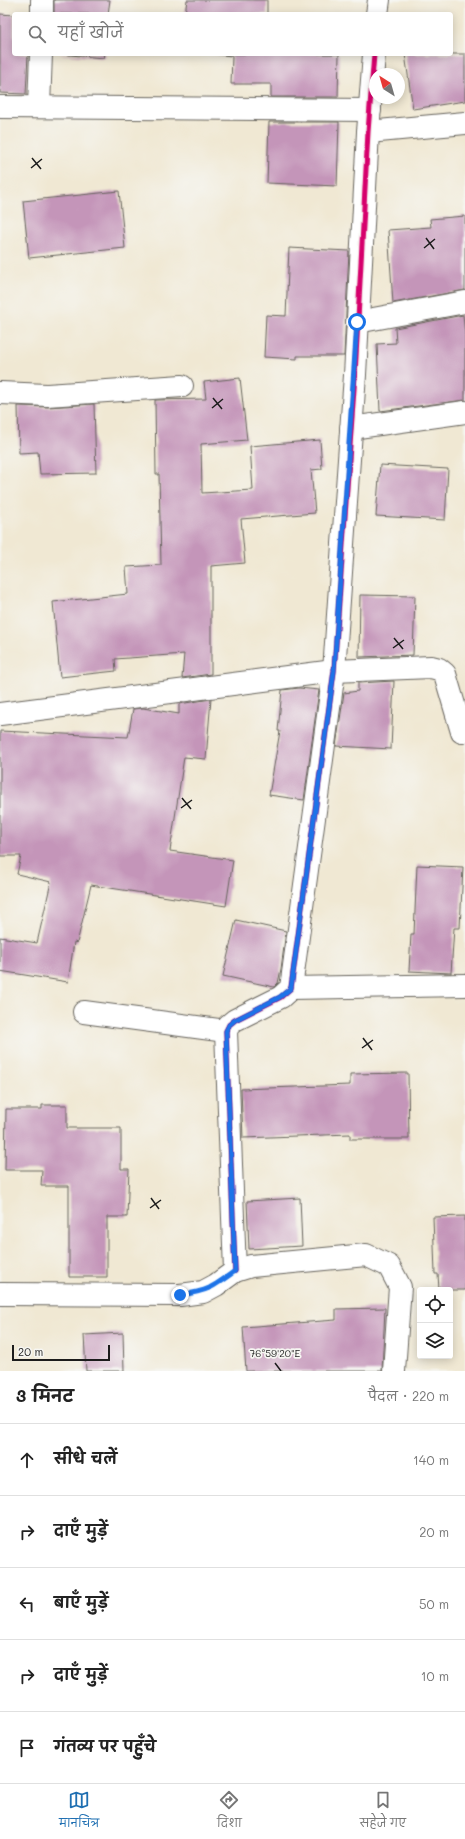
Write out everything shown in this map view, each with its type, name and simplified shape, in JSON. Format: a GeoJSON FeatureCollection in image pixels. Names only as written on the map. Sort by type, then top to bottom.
{"type":"FeatureCollection","features":[{"type":"Feature","properties":{"kind":"street"},"geometry":{"type":"LineString","coordinates":[[42,0],[42,12]]}},
{"type":"Feature","properties":{"kind":"street"},"geometry":{"type":"LineString","coordinates":[[377,12],[378,0]]}},
{"type":"Feature","properties":{"kind":"street"},"geometry":{"type":"LineString","coordinates":[[39,106],[41,56]]}},
{"type":"Feature","properties":{"kind":"street"},"geometry":{"type":"LineString","coordinates":[[291,988],[334,671],[351,428],[374,56]]}},
{"type":"Feature","properties":{"kind":"street"},"geometry":{"type":"LineString","coordinates":[[0,107],[39,106],[370,110]]}},
{"type":"Feature","properties":{"kind":"street"},"geometry":{"type":"LineString","coordinates":[[368,132],[465,123]]}},
{"type":"Feature","properties":{"kind":"street"},"geometry":{"type":"LineString","coordinates":[[357,322],[465,302]]}},
{"type":"Feature","properties":{"kind":"street"},"geometry":{"type":"LineString","coordinates":[[0,393],[47,395],[182,386]]}},
{"type":"Feature","properties":{"kind":"street"},"geometry":{"type":"LineString","coordinates":[[351,428],[465,412]]}},
{"type":"Feature","properties":{"kind":"street"},"geometry":{"type":"LineString","coordinates":[[0,714],[334,671],[431,667],[439,669],[445,674],[462,732]]}},
{"type":"Feature","properties":{"kind":"street"},"geometry":{"type":"LineString","coordinates":[[235,1271],[226,1031],[229,1025],[235,1020],[280,997],[291,988],[465,985]]}},
{"type":"Feature","properties":{"kind":"street"},"geometry":{"type":"LineString","coordinates":[[84,1012],[226,1031]]}},
{"type":"Feature","properties":{"kind":"street"},"geometry":{"type":"LineString","coordinates":[[0,1294],[180,1295],[203,1292],[216,1285],[235,1271],[251,1266],[269,1263],[366,1255],[389,1266],[400,1287],[394,1371]]}},
{"type":"Feature","properties":{"kind":"building"},"geometry":{"type":"Polygon","coordinates":[[[54,0],[110,0],[108,12],[54,12],[54,0]]]}},
{"type":"Feature","properties":{"kind":"building"},"geometry":{"type":"Polygon","coordinates":[[[187,0],[267,0],[267,12],[185,12],[187,0]]]}},
{"type":"Feature","properties":{"kind":"building"},"geometry":{"type":"Polygon","coordinates":[[[0,14],[12,15],[12,56],[28,56],[26,94],[0,93],[0,14]]]}},
{"type":"Feature","properties":{"kind":"building"},"geometry":{"type":"Polygon","coordinates":[[[453,54],[465,54],[465,101],[413,109],[405,56],[453,56],[453,54]]]}},
{"type":"Feature","properties":{"kind":"building"},"geometry":{"type":"Polygon","coordinates":[[[82,56],[104,56],[104,58],[82,56]]]}},
{"type":"Feature","properties":{"kind":"building"},"geometry":{"type":"Polygon","coordinates":[[[232,56],[339,56],[338,97],[271,97],[271,84],[231,84],[232,56]]]}},
{"type":"Feature","properties":{"kind":"building"},"geometry":{"type":"Polygon","coordinates":[[[269,122],[339,122],[337,186],[267,183],[269,122]]]}},
{"type":"Feature","properties":{"kind":"building"},"geometry":{"type":"Polygon","coordinates":[[[119,191],[125,248],[29,258],[23,201],[119,191]]]}},
{"type":"Feature","properties":{"kind":"building"},"geometry":{"type":"Polygon","coordinates":[[[465,216],[465,290],[393,303],[388,230],[431,227],[430,219],[465,216]]]}},
{"type":"Feature","properties":{"kind":"building"},"geometry":{"type":"Polygon","coordinates":[[[289,248],[349,251],[344,356],[297,356],[297,359],[264,357],[266,315],[286,316],[289,248]]]}},
{"type":"Feature","properties":{"kind":"building"},"geometry":{"type":"Polygon","coordinates":[[[463,315],[465,335],[465,400],[380,411],[377,344],[396,343],[395,328],[463,315]]]}},
{"type":"Feature","properties":{"kind":"building"},"geometry":{"type":"Polygon","coordinates":[[[240,378],[247,440],[201,444],[202,493],[253,490],[250,446],[320,440],[322,469],[311,470],[315,513],[241,519],[245,563],[211,566],[211,674],[182,678],[184,654],[115,659],[116,671],[60,677],[53,602],[128,594],[126,567],[161,565],[159,474],[156,474],[155,400],[206,399],[204,382],[240,378]]]}},
{"type":"Feature","properties":{"kind":"building"},"geometry":{"type":"Polygon","coordinates":[[[94,404],[96,473],[40,474],[38,452],[19,453],[18,406],[48,407],[94,404]]]}},
{"type":"Feature","properties":{"kind":"building"},"geometry":{"type":"Polygon","coordinates":[[[380,465],[448,469],[445,520],[376,516],[380,465]]]}},
{"type":"Feature","properties":{"kind":"building"},"geometry":{"type":"Polygon","coordinates":[[[360,595],[415,596],[413,655],[359,657],[360,595]]]}},
{"type":"Feature","properties":{"kind":"building"},"geometry":{"type":"Polygon","coordinates":[[[394,681],[391,749],[336,746],[344,693],[358,691],[358,683],[394,681]]]}},
{"type":"Feature","properties":{"kind":"building"},"geometry":{"type":"Polygon","coordinates":[[[299,688],[319,690],[304,800],[269,795],[280,731],[278,731],[282,690],[299,688]]]}},
{"type":"Feature","properties":{"kind":"building"},"geometry":{"type":"Polygon","coordinates":[[[211,699],[206,759],[184,757],[170,851],[233,860],[226,906],[91,885],[77,943],[74,942],[68,982],[0,971],[0,937],[37,943],[51,882],[17,874],[21,856],[0,856],[0,731],[128,737],[133,709],[143,708],[179,714],[179,704],[211,699]]]}},
{"type":"Feature","properties":{"kind":"building"},"geometry":{"type":"Polygon","coordinates":[[[417,865],[463,867],[460,928],[454,928],[451,973],[409,971],[411,934],[414,934],[417,865]]]}},
{"type":"Feature","properties":{"kind":"building"},"geometry":{"type":"Polygon","coordinates":[[[236,920],[286,931],[278,983],[274,987],[223,976],[236,920]]]}},
{"type":"Feature","properties":{"kind":"building"},"geometry":{"type":"Polygon","coordinates":[[[408,1073],[409,1139],[350,1139],[350,1134],[243,1138],[241,1089],[350,1085],[350,1074],[408,1073]]]}},
{"type":"Feature","properties":{"kind":"building"},"geometry":{"type":"Polygon","coordinates":[[[42,1105],[67,1105],[67,1128],[121,1128],[121,1169],[129,1169],[127,1217],[107,1217],[107,1277],[69,1277],[69,1186],[41,1186],[42,1170],[5,1170],[6,1109],[42,1109],[42,1105]]]}},
{"type":"Feature","properties":{"kind":"building"},"geometry":{"type":"Polygon","coordinates":[[[300,1198],[302,1246],[249,1249],[247,1201],[300,1198]]]}},
{"type":"Feature","properties":{"kind":"building"},"geometry":{"type":"Polygon","coordinates":[[[465,1216],[465,1290],[453,1290],[453,1287],[439,1287],[438,1274],[435,1274],[433,1217],[465,1216]]]}},
{"type":"Feature","properties":{"kind":"building"},"geometry":{"type":"Polygon","coordinates":[[[385,1308],[382,1371],[246,1371],[243,1327],[336,1320],[336,1309],[385,1308]]]}},
{"type":"Feature","properties":{"kind":"building"},"geometry":{"type":"Polygon","coordinates":[[[123,1333],[124,1371],[86,1371],[84,1335],[123,1333]]]}},
{"type":"Feature","properties":{"kind":"cycle path"},"geometry":{"type":"LineString","coordinates":[[235,1271],[226,1031],[229,1025],[235,1020],[281,997],[291,988],[334,671],[355,375],[368,132],[374,56]]}},
{"type":"Feature","properties":{"kind":"route"},"geometry":{"type":"LineString","coordinates":[[180,1295],[203,1292],[216,1285],[235,1271],[226,1031],[229,1025],[235,1020],[280,997],[291,988],[334,671],[355,375],[357,322]]}}]}
